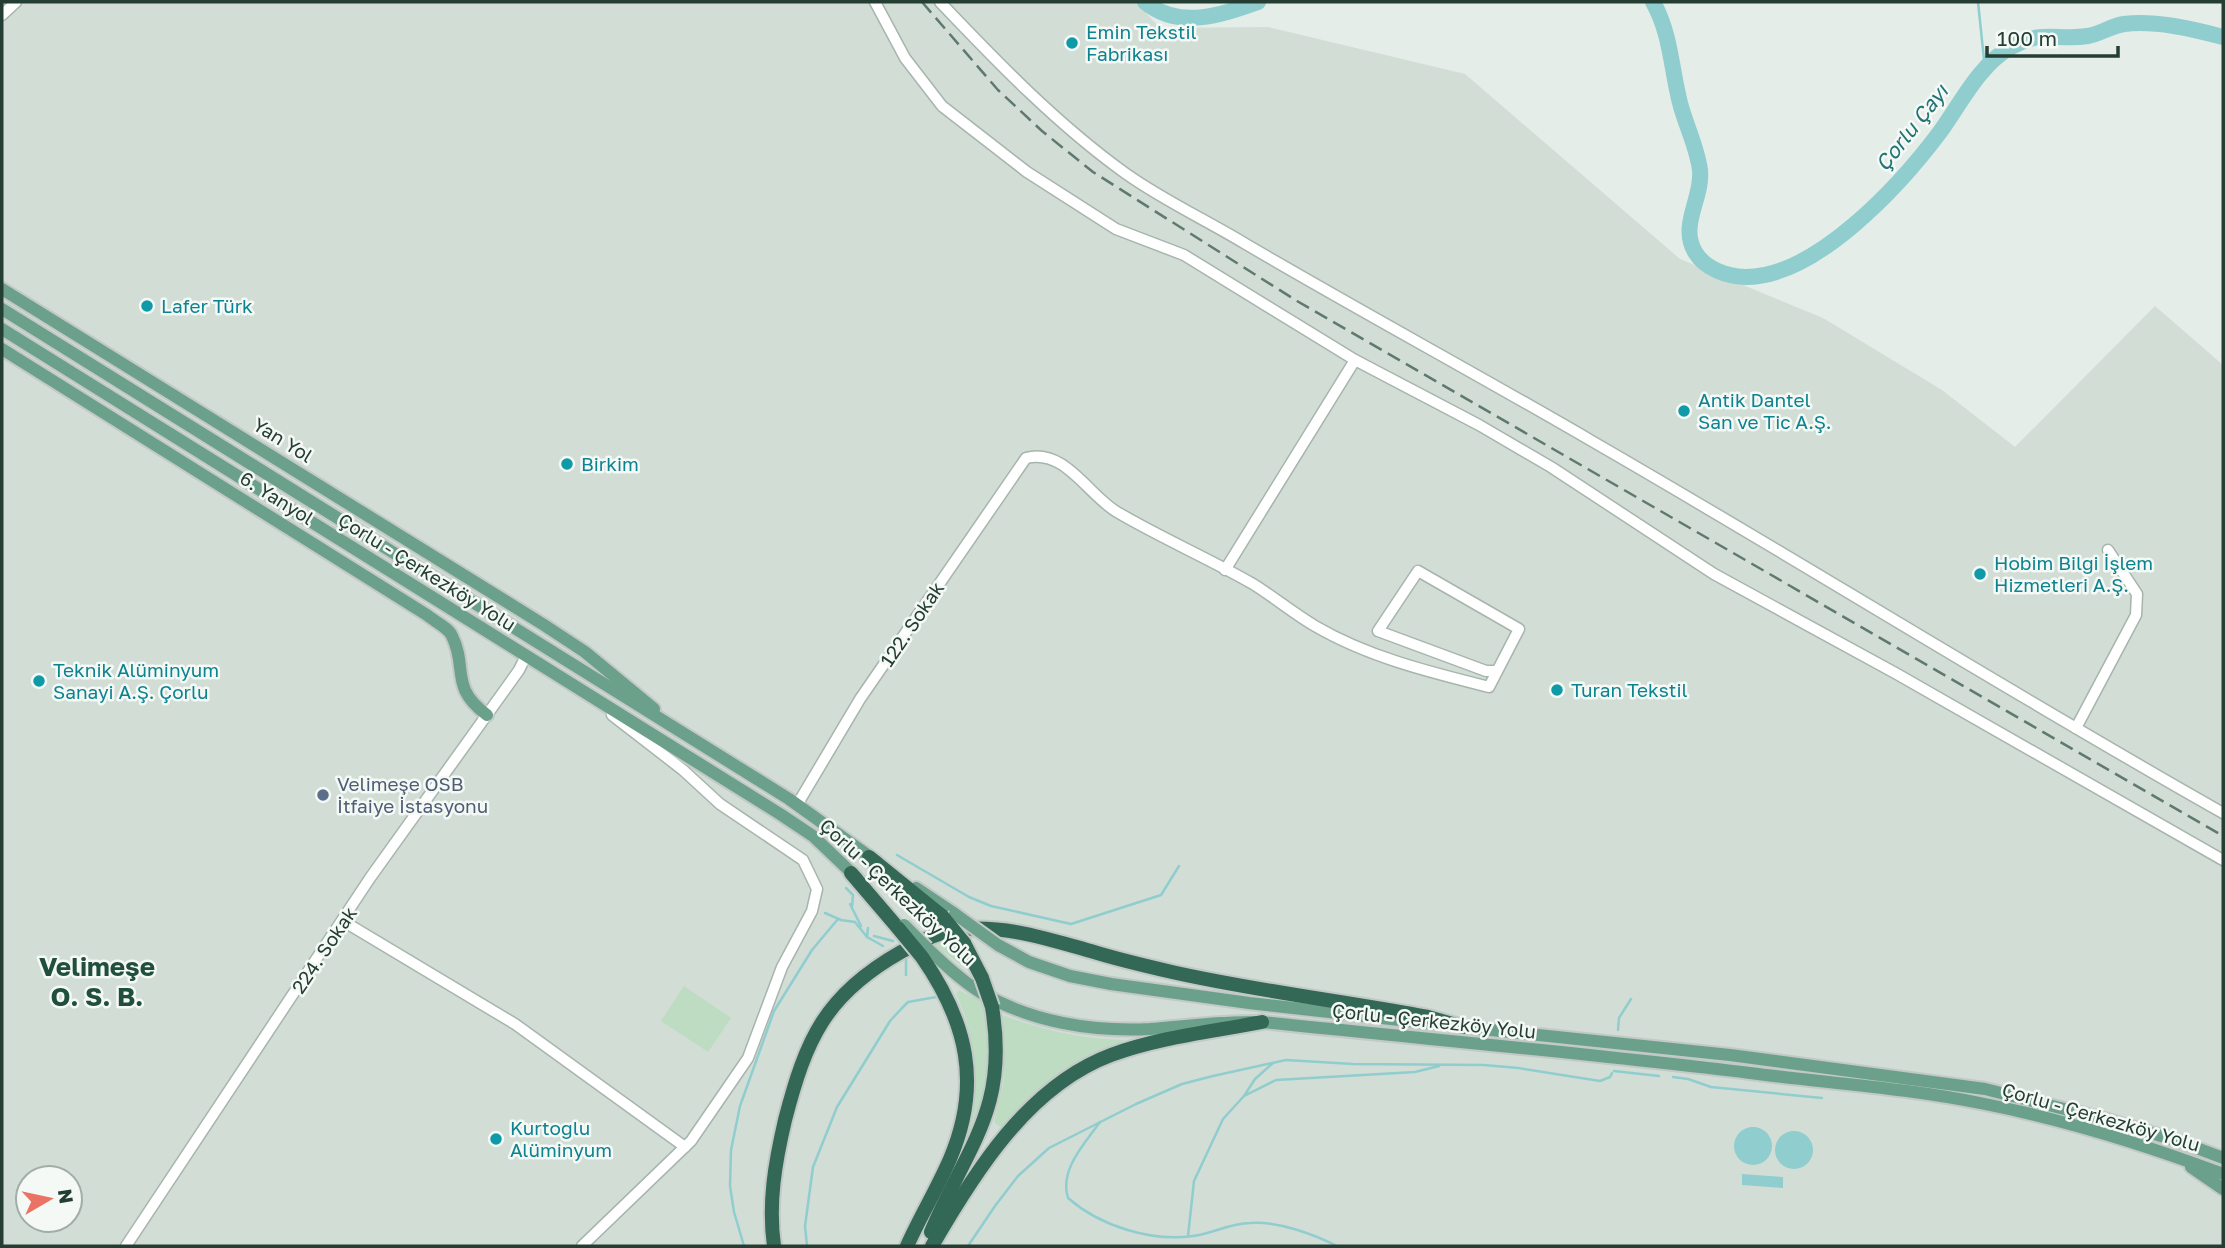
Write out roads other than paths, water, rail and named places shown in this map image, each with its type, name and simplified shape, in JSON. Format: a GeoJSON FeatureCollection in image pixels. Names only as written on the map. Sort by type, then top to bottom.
{"type":"FeatureCollection","features":[{"type":"Feature","properties":{"kind":"highway"},"geometry":{"type":"LineString","coordinates":[[869,857],[948,915],[982,978],[992,1007],[997,1054],[991,1101],[980,1134],[925,1246]]}},
{"type":"Feature","properties":{"kind":"highway"},"geometry":{"type":"LineString","coordinates":[[851,873],[924,953],[945,993],[960,1032],[967,1071],[966,1101],[959,1135],[907,1246]]}},
{"type":"Feature","properties":{"kind":"highway"},"geometry":{"type":"LineString","coordinates":[[774,1246],[771,1200],[773,1176],[797,1075],[808,1044],[825,1017],[859,980],[888,960],[944,931],[1017,931],[1195,977],[1416,1015],[1463,1027]]}},
{"type":"Feature","properties":{"kind":"highway"},"geometry":{"type":"LineString","coordinates":[[932,1246],[970,1186],[1013,1128],[1031,1109],[1072,1076],[1092,1063],[1138,1046],[1262,1022]]}},
{"type":"Feature","properties":{"kind":"main road","name":"Yan Yol"},"geometry":{"type":"LineString","coordinates":[[2,289],[544,625],[618,678],[678,732]]}},
{"type":"Feature","properties":{"kind":"main road","name":"Çorlu - Çerkezköy Yolu"},"geometry":{"type":"LineString","coordinates":[[2,309],[797,805],[869,857]]}},
{"type":"Feature","properties":{"kind":"main road","name":"Çorlu - Çerkezköy Yolu"},"geometry":{"type":"LineString","coordinates":[[2,329],[813,836],[851,873]]}},
{"type":"Feature","properties":{"kind":"main road","name":"6. Yanyol"},"geometry":{"type":"LineString","coordinates":[[2,349],[427,615],[452,634],[461,684],[478,708],[487,715]]}},
{"type":"Feature","properties":{"kind":"main road"},"geometry":{"type":"LineString","coordinates":[[526,656],[544,625]]}},
{"type":"Feature","properties":{"kind":"main road","name":"Çorlu - Çerkezköy Yolu"},"geometry":{"type":"LineString","coordinates":[[948,915],[1029,961],[1070,976],[1111,984],[1249,1003],[1730,1055],[1985,1089],[2104,1119],[2178,1141],[2223,1158]]}},
{"type":"Feature","properties":{"kind":"main road","name":"Çorlu - Çerkezköy Yolu"},"geometry":{"type":"LineString","coordinates":[[924,953],[978,991],[1001,1003],[1062,1022],[1092,1028],[1125,1029],[1211,1022],[1262,1022],[1681,1065],[1970,1101],[2041,1116],[2174,1155],[2223,1174]]}},
{"type":"Feature","properties":{"kind":"main road"},"geometry":{"type":"LineString","coordinates":[[2174,1155],[2223,1189]]}},
{"type":"Feature","properties":{"kind":"street"},"geometry":{"type":"LineString","coordinates":[[2,15],[16,2]]}},
{"type":"Feature","properties":{"kind":"street"},"geometry":{"type":"LineString","coordinates":[[875,2],[905,58],[942,106],[1027,172],[1116,229],[1184,255],[1355,360],[1479,425],[1551,467],[1714,574],[1897,674],[2223,860]]}},
{"type":"Feature","properties":{"kind":"street"},"geometry":{"type":"LineString","coordinates":[[940,2],[1072,132],[1128,175],[1349,304],[1743,527],[2076,728],[2223,813]]}},
{"type":"Feature","properties":{"kind":"street"},"geometry":{"type":"LineString","coordinates":[[1355,360],[1226,570],[1315,626],[1369,653],[1489,687],[1519,629],[1418,571],[1378,631],[1486,671],[1497,671]]}},
{"type":"Feature","properties":{"kind":"street","name":"122. Sokak"},"geometry":{"type":"LineString","coordinates":[[797,805],[860,699],[1026,458],[1039,455],[1056,460],[1114,511],[1226,570]]}},
{"type":"Feature","properties":{"kind":"street"},"geometry":{"type":"LineString","coordinates":[[2076,728],[2136,615],[2137,594],[2108,550]]}},
{"type":"Feature","properties":{"kind":"street","name":"224. Sokak"},"geometry":{"type":"LineString","coordinates":[[126,1246],[370,878],[526,656]]}},
{"type":"Feature","properties":{"kind":"street"},"geometry":{"type":"LineString","coordinates":[[582,1246],[685,1147],[748,1058],[782,967],[812,911],[817,889],[803,860],[720,804],[683,770],[590,698]]}},
{"type":"Feature","properties":{"kind":"street"},"geometry":{"type":"LineString","coordinates":[[343,921],[515,1024],[685,1147]]}},
{"type":"Feature","properties":{"kind":"water"},"geometry":{"type":"Polygon","coordinates":[[[1753,1127],[1766,1133],[1772,1146],[1766,1159],[1753,1165],[1740,1159],[1734,1146],[1740,1133],[1753,1127]]]}},
{"type":"Feature","properties":{"kind":"water"},"geometry":{"type":"Polygon","coordinates":[[[1794,1131],[1807,1137],[1813,1150],[1807,1163],[1794,1169],[1781,1163],[1775,1150],[1781,1137],[1794,1131]]]}},
{"type":"Feature","properties":{"kind":"water"},"geometry":{"type":"Polygon","coordinates":[[[1742,1174],[1783,1177],[1783,1188],[1742,1185],[1742,1174]]]}},
{"type":"Feature","properties":{"kind":"waterway","name":"Çorlu Çayı"},"geometry":{"type":"LineString","coordinates":[[1145,2],[1158,11],[1186,18],[1215,15],[1258,2]]}},
{"type":"Feature","properties":{"kind":"waterway","name":"Çorlu Çayı"},"geometry":{"type":"LineString","coordinates":[[1653,2],[1664,26],[1680,103],[1700,170],[1690,222],[1691,242],[1699,258],[1710,267],[1723,273],[1745,277],[1772,273],[1800,262],[1828,245],[1854,224],[1903,177],[1940,132],[1980,74],[2011,47],[2033,38],[2088,36],[2119,25],[2136,23],[2174,26],[2223,37]]}},
{"type":"Feature","properties":{"kind":"waterway"},"geometry":{"type":"LineString","coordinates":[[1978,2],[1985,69]]}},
{"type":"Feature","properties":{"kind":"waterway"},"geometry":{"type":"LineString","coordinates":[[897,855],[969,897],[991,906],[1071,924],[1161,895],[1179,866]]}},
{"type":"Feature","properties":{"kind":"waterway"},"geometry":{"type":"LineString","coordinates":[[846,888],[853,895],[852,907]]}},
{"type":"Feature","properties":{"kind":"waterway"},"geometry":{"type":"LineString","coordinates":[[850,904],[861,926]]}},
{"type":"Feature","properties":{"kind":"waterway"},"geometry":{"type":"LineString","coordinates":[[825,913],[841,920],[855,922],[867,937]]}},
{"type":"Feature","properties":{"kind":"waterway"},"geometry":{"type":"LineString","coordinates":[[744,1246],[730,1186],[731,1150],[740,1106],[774,1011],[812,950],[838,919]]}},
{"type":"Feature","properties":{"kind":"waterway"},"geometry":{"type":"LineString","coordinates":[[868,928],[867,937],[883,946]]}},
{"type":"Feature","properties":{"kind":"waterway"},"geometry":{"type":"LineString","coordinates":[[874,936],[893,941]]}},
{"type":"Feature","properties":{"kind":"waterway"},"geometry":{"type":"LineString","coordinates":[[906,955],[906,975]]}},
{"type":"Feature","properties":{"kind":"waterway"},"geometry":{"type":"LineString","coordinates":[[807,1246],[805,1226],[813,1167],[837,1107],[890,1021],[908,1002],[936,997]]}},
{"type":"Feature","properties":{"kind":"waterway"},"geometry":{"type":"LineString","coordinates":[[1618,1030],[1619,1018],[1631,999]]}},
{"type":"Feature","properties":{"kind":"waterway"},"geometry":{"type":"LineString","coordinates":[[968,1246],[1018,1176],[1049,1148],[1182,1084],[1286,1060],[1353,1064],[1484,1065],[1600,1081],[1610,1077],[1612,1073]]}},
{"type":"Feature","properties":{"kind":"waterway"},"geometry":{"type":"LineString","coordinates":[[1188,1236],[1194,1181],[1223,1119],[1255,1079],[1273,1063]]}},
{"type":"Feature","properties":{"kind":"waterway"},"geometry":{"type":"LineString","coordinates":[[1244,1096],[1276,1080],[1415,1072],[1439,1066]]}},
{"type":"Feature","properties":{"kind":"waterway"},"geometry":{"type":"LineString","coordinates":[[1614,1071],[1659,1076]]}},
{"type":"Feature","properties":{"kind":"waterway"},"geometry":{"type":"LineString","coordinates":[[1673,1077],[1711,1087],[1822,1098]]}},
{"type":"Feature","properties":{"kind":"waterway"},"geometry":{"type":"LineString","coordinates":[[1100,1122],[1075,1157],[1067,1177],[1066,1188],[1068,1198],[1095,1217],[1127,1230],[1160,1237],[1200,1235],[1243,1223],[1272,1224],[1306,1233],[1337,1246]]}},
{"type":"Feature","properties":{"kind":"railway"},"geometry":{"type":"LineString","coordinates":[[922,2],[998,90],[1042,131],[1093,172],[1297,301],[2223,836]]}},
{"type":"Feature","properties":{"kind":"place","name":"Emin Tekstil Fabrikası"},"geometry":{"type":"Point","coordinates":[1072,43]}},
{"type":"Feature","properties":{"kind":"place","name":"Lafer Türk"},"geometry":{"type":"Point","coordinates":[147,306]}},
{"type":"Feature","properties":{"kind":"place","name":"Antik Dantel San ve Tic A.Ş."},"geometry":{"type":"Point","coordinates":[1684,411]}},
{"type":"Feature","properties":{"kind":"place","name":"Birkim"},"geometry":{"type":"Point","coordinates":[567,464]}},
{"type":"Feature","properties":{"kind":"place","name":"Hobim Bilgi İşlem Hizmetleri A.Ş."},"geometry":{"type":"Point","coordinates":[1980,574]}},
{"type":"Feature","properties":{"kind":"place","name":"Teknik Alüminyum Sanayi A.Ş. Çorlu"},"geometry":{"type":"Point","coordinates":[39,681]}},
{"type":"Feature","properties":{"kind":"place","name":"Turan Tekstil"},"geometry":{"type":"Point","coordinates":[1557,690]}},
{"type":"Feature","properties":{"kind":"place","name":"Velimeşe OSB İtfaiye İstasyonu"},"geometry":{"type":"Point","coordinates":[323,795]}},
{"type":"Feature","properties":{"kind":"place","name":"Kurtoğlu Alüminyum"},"geometry":{"type":"Point","coordinates":[496,1139]}},
{"type":"Feature","properties":{"kind":"district","name":"Velimeşe O. S. B."},"geometry":{"type":"Point","coordinates":[97,982]}}]}
